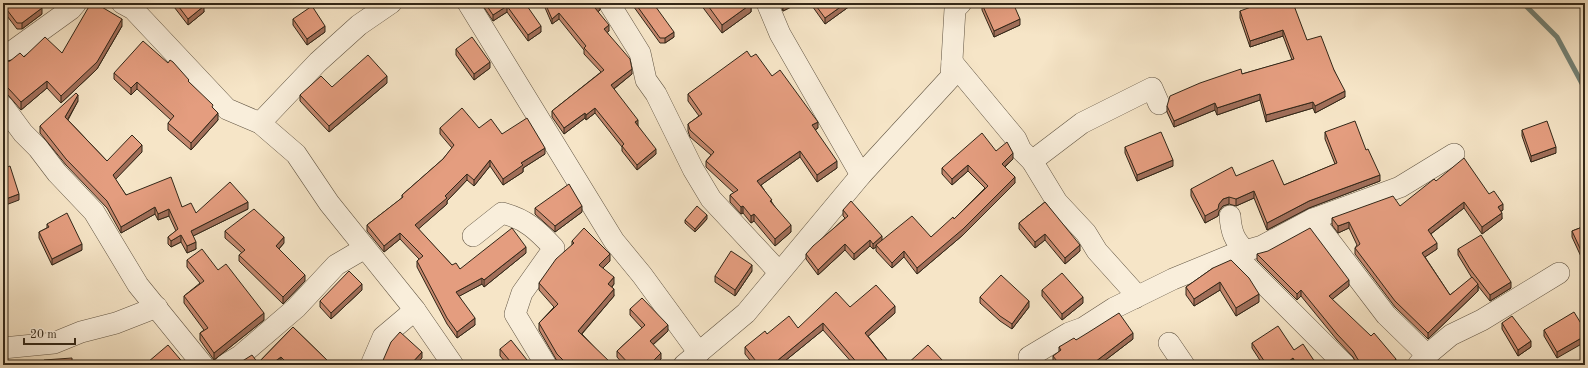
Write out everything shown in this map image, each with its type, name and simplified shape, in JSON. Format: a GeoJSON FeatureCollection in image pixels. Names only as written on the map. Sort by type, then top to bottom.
{"type":"FeatureCollection","features":[{"type":"Feature","properties":{"kind":"street"},"geometry":{"type":"LineString","coordinates":[[3,58],[71,9],[76,3]]}},
{"type":"Feature","properties":{"kind":"street"},"geometry":{"type":"LineString","coordinates":[[260,123],[318,62],[359,25],[391,3]]}},
{"type":"Feature","properties":{"kind":"street"},"geometry":{"type":"LineString","coordinates":[[468,3],[614,241],[642,275],[692,359],[746,313],[861,175],[951,77],[955,9],[960,3]]}},
{"type":"Feature","properties":{"kind":"street"},"geometry":{"type":"LineString","coordinates":[[609,3],[640,53],[646,80],[656,94],[693,169],[711,199],[780,272]]}},
{"type":"Feature","properties":{"kind":"street"},"geometry":{"type":"LineString","coordinates":[[767,3],[780,34],[861,175]]}},
{"type":"Feature","properties":{"kind":"street"},"geometry":{"type":"LineString","coordinates":[[131,5],[227,109],[260,123],[296,154],[329,203],[415,310],[452,365]]}},
{"type":"Feature","properties":{"kind":"street"},"geometry":{"type":"LineString","coordinates":[[952,62],[1016,139],[1021,150],[1032,161],[1057,202],[1086,233],[1097,251],[1125,281],[1135,298]]}},
{"type":"Feature","properties":{"kind":"street"},"geometry":{"type":"LineString","coordinates":[[1032,161],[1082,122],[1152,88],[1159,104]]}},
{"type":"Feature","properties":{"kind":"street"},"geometry":{"type":"LineString","coordinates":[[3,106],[23,133],[38,148],[57,173],[94,212],[138,285],[203,365]]}},
{"type":"Feature","properties":{"kind":"street"},"geometry":{"type":"LineString","coordinates":[[1029,357],[1069,333],[1083,328],[1114,308],[1173,279],[1262,246],[1313,219],[1400,187],[1454,154]]}},
{"type":"Feature","properties":{"kind":"street"},"geometry":{"type":"LineString","coordinates":[[473,236],[502,213],[518,217],[538,230],[554,248],[522,293],[515,314],[546,365]]}},
{"type":"Feature","properties":{"kind":"street"},"geometry":{"type":"LineString","coordinates":[[1230,216],[1231,231],[1239,245],[1240,253],[1345,365]]}},
{"type":"Feature","properties":{"kind":"street"},"geometry":{"type":"LineString","coordinates":[[1313,219],[1422,360],[1451,335],[1482,320],[1559,273]]}},
{"type":"Feature","properties":{"kind":"street"},"geometry":{"type":"LineString","coordinates":[[225,365],[240,356],[296,308],[336,265],[365,248]]}},
{"type":"Feature","properties":{"kind":"street"},"geometry":{"type":"LineString","coordinates":[[3,348],[54,343],[81,332],[116,324],[157,307]]}},
{"type":"Feature","properties":{"kind":"street"},"geometry":{"type":"LineString","coordinates":[[371,365],[383,337],[415,310]]}},
{"type":"Feature","properties":{"kind":"street"},"geometry":{"type":"LineString","coordinates":[[1169,343],[1184,365]]}},
{"type":"Feature","properties":{"kind":"building"},"geometry":{"type":"Polygon","coordinates":[[[8,3],[39,3],[42,8],[22,23],[17,23],[4,6],[8,3]]]}},
{"type":"Feature","properties":{"kind":"building"},"geometry":{"type":"Polygon","coordinates":[[[91,3],[95,3],[122,19],[97,62],[61,96],[47,81],[21,102],[8,88],[3,87],[3,62],[10,61],[20,53],[24,57],[45,37],[62,53],[91,3]]]}},
{"type":"Feature","properties":{"kind":"building"},"geometry":{"type":"Polygon","coordinates":[[[176,3],[202,3],[204,6],[188,19],[176,3]]]}},
{"type":"Feature","properties":{"kind":"building"},"geometry":{"type":"Polygon","coordinates":[[[485,3],[525,3],[541,26],[528,35],[507,6],[493,15],[485,3]]]}},
{"type":"Feature","properties":{"kind":"building"},"geometry":{"type":"Polygon","coordinates":[[[545,3],[599,3],[600,5],[595,8],[609,25],[604,29],[630,59],[632,69],[611,85],[638,120],[635,122],[656,149],[637,165],[622,146],[624,144],[595,108],[586,115],[585,113],[564,128],[552,111],[604,70],[584,48],[586,46],[559,13],[552,19],[545,3]]]}},
{"type":"Feature","properties":{"kind":"building"},"geometry":{"type":"Polygon","coordinates":[[[635,3],[653,3],[674,32],[665,38],[660,38],[635,3]]]}},
{"type":"Feature","properties":{"kind":"building"},"geometry":{"type":"Polygon","coordinates":[[[706,3],[751,3],[751,4],[722,25],[706,3]]]}},
{"type":"Feature","properties":{"kind":"building"},"geometry":{"type":"Polygon","coordinates":[[[814,3],[846,3],[825,18],[814,3]]]}},
{"type":"Feature","properties":{"kind":"building"},"geometry":{"type":"Polygon","coordinates":[[[1013,3],[1020,19],[994,31],[982,4],[1013,3]]]}},
{"type":"Feature","properties":{"kind":"building"},"geometry":{"type":"Polygon","coordinates":[[[1262,3],[1293,3],[1307,40],[1321,36],[1334,70],[1345,91],[1315,106],[1313,102],[1266,115],[1260,94],[1217,108],[1215,103],[1174,121],[1167,106],[1170,96],[1200,83],[1241,69],[1242,74],[1294,59],[1283,30],[1250,41],[1240,11],[1262,3]]]}},
{"type":"Feature","properties":{"kind":"building"},"geometry":{"type":"Polygon","coordinates":[[[312,6],[325,26],[307,39],[293,19],[312,6]]]}},
{"type":"Feature","properties":{"kind":"building"},"geometry":{"type":"Polygon","coordinates":[[[472,37],[490,62],[474,74],[456,49],[472,37]]]}},
{"type":"Feature","properties":{"kind":"building"},"geometry":{"type":"Polygon","coordinates":[[[143,41],[168,63],[170,60],[173,62],[189,80],[188,81],[213,105],[212,107],[218,113],[191,143],[168,123],[174,116],[137,82],[131,88],[114,73],[143,41]]]}},
{"type":"Feature","properties":{"kind":"building"},"geometry":{"type":"Polygon","coordinates":[[[747,51],[751,57],[756,54],[772,76],[780,70],[818,122],[812,125],[837,161],[817,175],[800,151],[757,181],[772,200],[770,201],[791,225],[775,239],[754,214],[751,216],[743,206],[741,207],[730,195],[738,190],[706,161],[714,152],[690,130],[688,124],[702,114],[688,94],[747,51]]]}},
{"type":"Feature","properties":{"kind":"building"},"geometry":{"type":"Polygon","coordinates":[[[368,55],[387,76],[329,126],[300,95],[321,76],[332,87],[368,55]]]}},
{"type":"Feature","properties":{"kind":"building"},"geometry":{"type":"Polygon","coordinates":[[[76,93],[78,95],[65,117],[107,161],[132,135],[142,145],[113,175],[126,195],[171,177],[182,207],[191,203],[196,213],[230,182],[248,202],[191,231],[196,242],[187,246],[181,235],[171,241],[168,237],[178,229],[169,209],[158,214],[155,207],[121,227],[107,201],[66,159],[40,126],[76,93]]]}},
{"type":"Feature","properties":{"kind":"building"},"geometry":{"type":"Polygon","coordinates":[[[462,108],[479,128],[491,119],[502,134],[527,118],[545,148],[521,163],[523,165],[503,179],[490,160],[474,180],[467,174],[445,196],[447,198],[415,225],[452,265],[456,263],[460,269],[512,228],[526,247],[484,280],[482,278],[456,292],[475,318],[457,332],[447,318],[417,261],[423,256],[400,233],[384,246],[367,225],[403,197],[402,195],[443,159],[454,145],[440,128],[462,108]]]}},
{"type":"Feature","properties":{"kind":"building"},"geometry":{"type":"Polygon","coordinates":[[[1355,121],[1366,150],[1368,149],[1380,175],[1309,201],[1267,223],[1254,191],[1236,199],[1229,197],[1223,199],[1219,204],[1218,209],[1205,216],[1191,189],[1232,167],[1236,176],[1273,160],[1284,185],[1337,163],[1325,132],[1355,121]]]}},
{"type":"Feature","properties":{"kind":"building"},"geometry":{"type":"Polygon","coordinates":[[[1547,121],[1556,147],[1531,156],[1522,130],[1547,121]]]}},
{"type":"Feature","properties":{"kind":"building"},"geometry":{"type":"Polygon","coordinates":[[[1161,132],[1173,160],[1137,175],[1125,147],[1161,132]]]}},
{"type":"Feature","properties":{"kind":"building"},"geometry":{"type":"Polygon","coordinates":[[[982,133],[996,151],[1007,142],[1013,153],[1002,164],[1015,177],[963,229],[917,268],[904,251],[892,263],[876,245],[912,216],[931,237],[953,217],[954,219],[988,186],[968,165],[952,179],[942,168],[982,133]]]}},
{"type":"Feature","properties":{"kind":"building"},"geometry":{"type":"Polygon","coordinates":[[[1464,158],[1489,194],[1494,191],[1503,204],[1498,207],[1502,213],[1482,227],[1464,202],[1428,230],[1437,243],[1422,253],[1450,295],[1472,277],[1478,284],[1428,333],[1395,301],[1355,248],[1360,244],[1349,222],[1338,226],[1332,218],[1393,196],[1400,206],[1434,179],[1436,181],[1464,158]]]}},
{"type":"Feature","properties":{"kind":"building"},"geometry":{"type":"Polygon","coordinates":[[[10,166],[19,194],[3,200],[3,169],[10,166]]]}},
{"type":"Feature","properties":{"kind":"building"},"geometry":{"type":"Polygon","coordinates":[[[569,184],[582,206],[555,226],[535,208],[569,184]]]}},
{"type":"Feature","properties":{"kind":"building"},"geometry":{"type":"Polygon","coordinates":[[[851,201],[882,236],[873,244],[870,240],[854,254],[845,244],[818,270],[806,254],[813,246],[848,216],[843,210],[851,201]]]}},
{"type":"Feature","properties":{"kind":"building"},"geometry":{"type":"Polygon","coordinates":[[[1045,202],[1080,245],[1065,258],[1045,234],[1035,242],[1019,223],[1045,202]]]}},
{"type":"Feature","properties":{"kind":"building"},"geometry":{"type":"Polygon","coordinates":[[[697,206],[707,215],[695,229],[685,220],[697,206]]]}},
{"type":"Feature","properties":{"kind":"building"},"geometry":{"type":"Polygon","coordinates":[[[254,209],[284,237],[276,246],[305,275],[283,297],[239,255],[245,250],[225,231],[254,209]]]}},
{"type":"Feature","properties":{"kind":"building"},"geometry":{"type":"Polygon","coordinates":[[[67,213],[82,244],[52,259],[39,232],[49,227],[47,224],[67,213]]]}},
{"type":"Feature","properties":{"kind":"building"},"geometry":{"type":"Polygon","coordinates":[[[1585,226],[1585,256],[1584,257],[1572,231],[1585,226]]]}},
{"type":"Feature","properties":{"kind":"building"},"geometry":{"type":"Polygon","coordinates":[[[584,228],[610,254],[599,265],[614,277],[608,284],[614,289],[578,331],[612,364],[611,365],[568,365],[557,354],[539,323],[558,304],[539,283],[556,259],[574,243],[572,241],[584,228]]]}},
{"type":"Feature","properties":{"kind":"building"},"geometry":{"type":"Polygon","coordinates":[[[1310,228],[1349,280],[1329,296],[1371,336],[1374,333],[1396,359],[1389,365],[1362,365],[1353,351],[1301,290],[1297,294],[1257,254],[1268,251],[1310,228]]]}},
{"type":"Feature","properties":{"kind":"building"},"geometry":{"type":"Polygon","coordinates":[[[1481,235],[1511,282],[1490,295],[1470,269],[1458,249],[1481,235]]]}},
{"type":"Feature","properties":{"kind":"building"},"geometry":{"type":"Polygon","coordinates":[[[202,249],[218,270],[226,264],[264,313],[214,353],[200,333],[208,328],[184,296],[204,281],[187,260],[202,249]]]}},
{"type":"Feature","properties":{"kind":"building"},"geometry":{"type":"Polygon","coordinates":[[[731,251],[752,265],[735,290],[715,276],[731,251]]]}},
{"type":"Feature","properties":{"kind":"building"},"geometry":{"type":"Polygon","coordinates":[[[1231,260],[1249,278],[1259,294],[1236,308],[1220,282],[1194,299],[1186,287],[1213,268],[1231,260]]]}},
{"type":"Feature","properties":{"kind":"building"},"geometry":{"type":"Polygon","coordinates":[[[349,271],[362,284],[331,313],[320,301],[349,271]]]}},
{"type":"Feature","properties":{"kind":"building"},"geometry":{"type":"Polygon","coordinates":[[[1062,273],[1083,297],[1062,314],[1042,290],[1062,273]]]}},
{"type":"Feature","properties":{"kind":"building"},"geometry":{"type":"Polygon","coordinates":[[[1001,275],[1029,301],[1012,324],[1000,316],[980,297],[1001,275]]]}},
{"type":"Feature","properties":{"kind":"building"},"geometry":{"type":"Polygon","coordinates":[[[876,285],[895,306],[865,333],[891,365],[859,365],[823,323],[772,365],[759,365],[745,347],[765,331],[767,334],[789,316],[798,328],[836,292],[850,307],[876,285]]]}},
{"type":"Feature","properties":{"kind":"building"},"geometry":{"type":"Polygon","coordinates":[[[642,298],[668,325],[650,341],[661,353],[649,365],[630,365],[617,351],[645,325],[630,309],[642,298]]]}},
{"type":"Feature","properties":{"kind":"building"},"geometry":{"type":"Polygon","coordinates":[[[1574,312],[1585,330],[1585,336],[1557,352],[1544,330],[1574,312]]]}},
{"type":"Feature","properties":{"kind":"building"},"geometry":{"type":"Polygon","coordinates":[[[1119,313],[1133,333],[1091,365],[1060,365],[1053,356],[1061,350],[1059,347],[1074,338],[1076,340],[1119,313]]]}},
{"type":"Feature","properties":{"kind":"building"},"geometry":{"type":"Polygon","coordinates":[[[1512,316],[1531,341],[1518,350],[1502,323],[1512,316]]]}},
{"type":"Feature","properties":{"kind":"building"},"geometry":{"type":"Polygon","coordinates":[[[1278,326],[1294,350],[1303,344],[1317,365],[1297,365],[1293,358],[1284,365],[1267,365],[1252,343],[1278,326]]]}},
{"type":"Feature","properties":{"kind":"building"},"geometry":{"type":"Polygon","coordinates":[[[293,327],[332,365],[289,365],[281,357],[270,365],[236,365],[252,355],[258,363],[293,327]]]}},
{"type":"Feature","properties":{"kind":"building"},"geometry":{"type":"Polygon","coordinates":[[[400,332],[422,352],[410,365],[381,365],[391,342],[400,332]]]}},
{"type":"Feature","properties":{"kind":"building"},"geometry":{"type":"Polygon","coordinates":[[[511,340],[531,365],[504,365],[510,361],[500,349],[511,340]]]}},
{"type":"Feature","properties":{"kind":"building"},"geometry":{"type":"Polygon","coordinates":[[[168,345],[185,365],[151,365],[148,362],[168,345]]]}},
{"type":"Feature","properties":{"kind":"building"},"geometry":{"type":"Polygon","coordinates":[[[928,345],[943,361],[939,365],[906,365],[928,345]]]}},
{"type":"Feature","properties":{"kind":"building"},"geometry":{"type":"Polygon","coordinates":[[[72,358],[72,365],[3,365],[44,364],[44,360],[72,358]]]}},
{"type":"Feature","properties":{"kind":"waterway"},"geometry":{"type":"LineString","coordinates":[[1523,3],[1557,37],[1585,89]]}}]}
